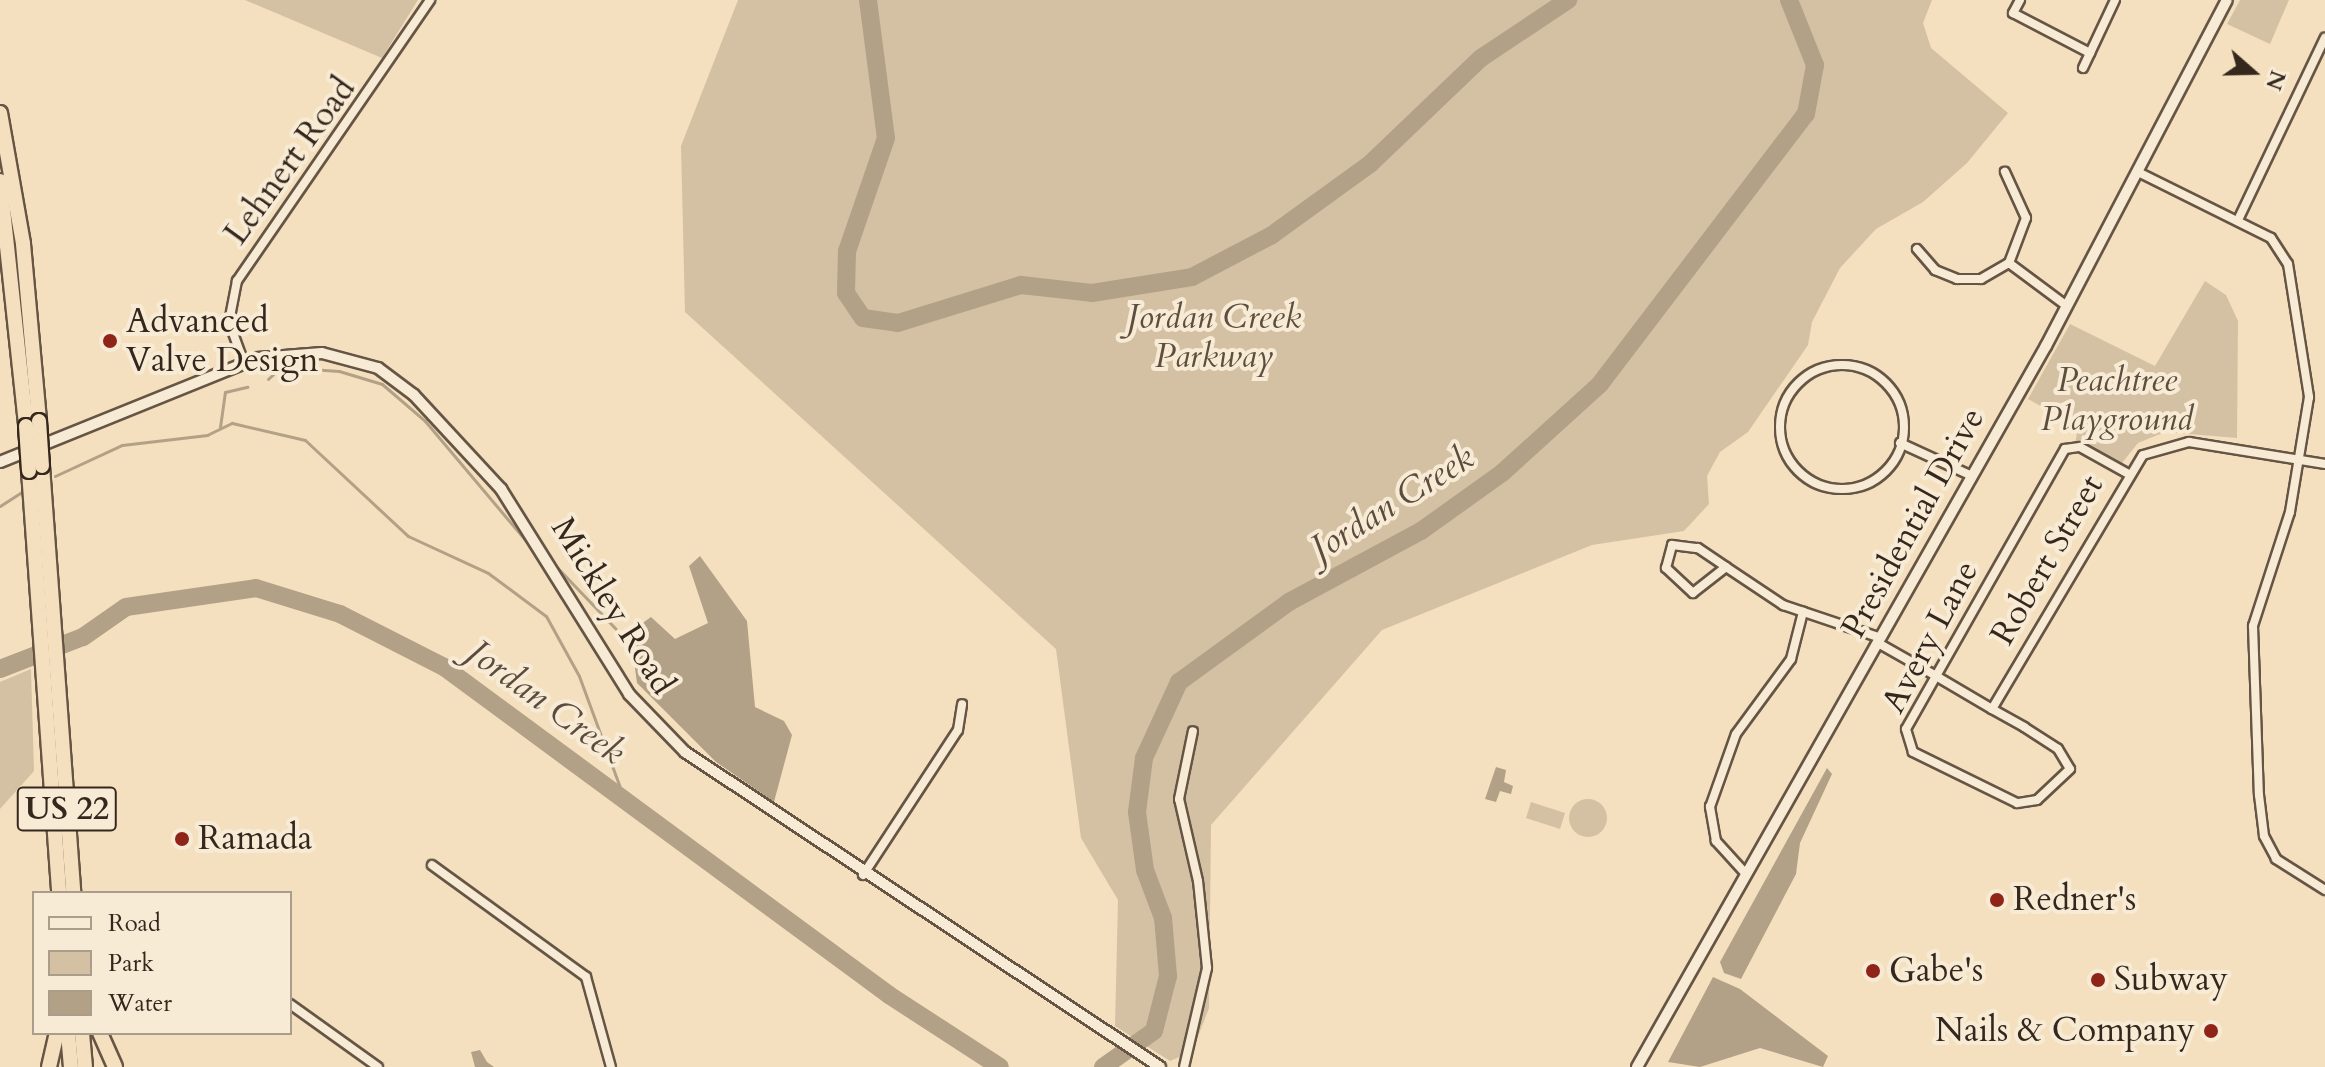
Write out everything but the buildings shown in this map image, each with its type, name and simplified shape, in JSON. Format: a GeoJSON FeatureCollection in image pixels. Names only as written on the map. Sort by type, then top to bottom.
{"type":"FeatureCollection","features":[{"type":"Feature","properties":{"kind":"highway","name":"US 22"},"geometry":{"type":"LineString","coordinates":[[0,113],[23,244],[54,728],[73,891]]}},
{"type":"Feature","properties":{"kind":"highway","name":"US 22"},"geometry":{"type":"LineString","coordinates":[[0,181],[33,424]]}},
{"type":"Feature","properties":{"kind":"highway","name":"US 22"},"geometry":{"type":"LineString","coordinates":[[54,728],[57,891]]}},
{"type":"Feature","properties":{"kind":"highway"},"geometry":{"type":"LineString","coordinates":[[49,1067],[57,1035]]}},
{"type":"Feature","properties":{"kind":"highway"},"geometry":{"type":"LineString","coordinates":[[68,1035],[71,1067]]}},
{"type":"Feature","properties":{"kind":"highway"},"geometry":{"type":"LineString","coordinates":[[82,1035],[85,1067]]}},
{"type":"Feature","properties":{"kind":"highway"},"geometry":{"type":"LineString","coordinates":[[101,1035],[115,1067]]}},
{"type":"Feature","properties":{"kind":"street","name":"Lehnert Road"},"geometry":{"type":"LineString","coordinates":[[244,363],[229,322],[237,281],[430,0]]}},
{"type":"Feature","properties":{"kind":"street"},"geometry":{"type":"LineString","coordinates":[[2020,0],[2013,13],[2090,53]]}},
{"type":"Feature","properties":{"kind":"street"},"geometry":{"type":"LineString","coordinates":[[2083,68],[2115,0]]}},
{"type":"Feature","properties":{"kind":"street","name":"Presidential Drive"},"geometry":{"type":"LineString","coordinates":[[1637,1067],[2067,306],[2140,173],[2227,0]]}},
{"type":"Feature","properties":{"kind":"street"},"geometry":{"type":"LineString","coordinates":[[2238,220],[2325,38]]}},
{"type":"Feature","properties":{"kind":"street"},"geometry":{"type":"LineString","coordinates":[[1917,249],[1935,270],[1957,279],[1981,279],[2009,263],[2026,218],[2005,172]]}},
{"type":"Feature","properties":{"kind":"street"},"geometry":{"type":"LineString","coordinates":[[2140,173],[2271,238],[2288,264],[2309,397],[2300,460],[2253,626],[2259,795],[2262,828],[2276,859],[2325,890]]}},
{"type":"Feature","properties":{"kind":"street"},"geometry":{"type":"LineString","coordinates":[[2009,263],[2067,306]]}},
{"type":"Feature","properties":{"kind":"street","name":"Mickley Road"},"geometry":{"type":"LineString","coordinates":[[0,462],[244,363],[322,353],[393,377],[501,489],[541,545],[554,574],[629,694],[668,738],[862,876],[1160,1067]]}},
{"type":"Feature","properties":{"kind":"street"},"geometry":{"type":"LineString","coordinates":[[1856,366],[1895,394],[1900,443],[1875,480],[1826,489],[1789,462],[1781,417],[1810,374],[1856,366]]}},
{"type":"Feature","properties":{"kind":"street","name":"Robert Street"},"geometry":{"type":"LineString","coordinates":[[1992,709],[2127,473],[2143,455],[2177,442],[2325,464]]}},
{"type":"Feature","properties":{"kind":"street"},"geometry":{"type":"LineString","coordinates":[[1900,443],[1972,476]]}},
{"type":"Feature","properties":{"kind":"street","name":"Avery Lane"},"geometry":{"type":"LineString","coordinates":[[1992,709],[2050,742],[2070,769],[2024,804],[1913,752],[1906,729],[2065,449],[2080,447],[2127,473]]}},
{"type":"Feature","properties":{"kind":"street"},"geometry":{"type":"LineString","coordinates":[[1726,567],[1693,593],[1671,574],[1664,555],[1672,545],[1688,544],[1803,612],[1879,640],[1992,709]]}},
{"type":"Feature","properties":{"kind":"street"},"geometry":{"type":"LineString","coordinates":[[1746,874],[1716,841],[1710,807],[1736,734],[1791,659],[1803,612]]}},
{"type":"Feature","properties":{"kind":"street"},"geometry":{"type":"LineString","coordinates":[[862,876],[958,730],[962,704]]}},
{"type":"Feature","properties":{"kind":"street"},"geometry":{"type":"LineString","coordinates":[[1184,1067],[1207,968],[1198,881],[1179,799],[1193,731]]}},
{"type":"Feature","properties":{"kind":"street"},"geometry":{"type":"LineString","coordinates":[[432,865],[586,977],[611,1067]]}},
{"type":"Feature","properties":{"kind":"street"},"geometry":{"type":"LineString","coordinates":[[292,1005],[378,1067]]}},
{"type":"Feature","properties":{"kind":"green space"},"geometry":{"type":"Polygon","coordinates":[[[245,0],[418,0],[382,58],[245,0]]]}},
{"type":"Feature","properties":{"kind":"green space","name":"Jordan Creek Parkway"},"geometry":{"type":"Polygon","coordinates":[[[738,0],[1932,0],[1923,23],[1931,48],[2008,113],[1967,163],[1923,202],[1876,229],[1840,268],[1812,322],[1808,345],[1748,432],[1720,452],[1707,476],[1709,504],[1684,531],[1592,545],[1382,630],[1211,825],[1209,1008],[1192,1052],[1170,1061],[1115,1026],[1118,900],[1081,838],[1056,649],[685,312],[681,146],[738,0]]]}},
{"type":"Feature","properties":{"kind":"green space"},"geometry":{"type":"Polygon","coordinates":[[[2240,0],[2289,0],[2270,44],[2227,24],[2240,0]]]}},
{"type":"Feature","properties":{"kind":"green space","name":"Peachtree Playground"},"geometry":{"type":"Polygon","coordinates":[[[2205,281],[2226,295],[2238,321],[2237,438],[2165,432],[2138,443],[2118,468],[2075,445],[2078,427],[2028,399],[2070,324],[2155,366],[2205,281]]]}},
{"type":"Feature","properties":{"kind":"green space"},"geometry":{"type":"Polygon","coordinates":[[[31,669],[34,771],[0,809],[0,682],[31,669]]]}},
{"type":"Feature","properties":{"kind":"green space"},"geometry":{"type":"Polygon","coordinates":[[[1588,799],[1601,805],[1607,818],[1601,831],[1588,837],[1575,831],[1569,818],[1575,805],[1588,799]]]}},
{"type":"Feature","properties":{"kind":"green space"},"geometry":{"type":"Polygon","coordinates":[[[1531,802],[1565,813],[1560,829],[1526,818],[1531,802]]]}},
{"type":"Feature","properties":{"kind":"water"},"geometry":{"type":"Polygon","coordinates":[[[700,556],[747,621],[755,707],[784,721],[792,735],[774,802],[716,762],[637,683],[630,632],[651,617],[675,639],[708,623],[689,566],[700,556]]]}},
{"type":"Feature","properties":{"kind":"water"},"geometry":{"type":"Polygon","coordinates":[[[1496,767],[1506,770],[1504,782],[1513,786],[1511,794],[1500,791],[1496,802],[1485,799],[1496,767]]]}},
{"type":"Feature","properties":{"kind":"water"},"geometry":{"type":"Polygon","coordinates":[[[1827,768],[1832,774],[1800,843],[1796,874],[1741,979],[1724,973],[1720,962],[1827,768]]]}},
{"type":"Feature","properties":{"kind":"water"},"geometry":{"type":"Polygon","coordinates":[[[1713,977],[1740,989],[1828,1056],[1823,1067],[1760,1048],[1700,1067],[1668,1062],[1713,977]]]}},
{"type":"Feature","properties":{"kind":"water"},"geometry":{"type":"Polygon","coordinates":[[[480,1050],[494,1067],[475,1067],[471,1052],[480,1050]]]}},
{"type":"Feature","properties":{"kind":"waterway","name":"Jordan Creek"},"geometry":{"type":"LineString","coordinates":[[868,0],[886,138],[847,251],[846,293],[863,318],[898,323],[1021,285],[1092,293],[1192,277],[1272,235],[1370,164],[1481,58],[1568,0]]}},
{"type":"Feature","properties":{"kind":"waterway","name":"Jordan Creek"},"geometry":{"type":"LineString","coordinates":[[1103,1067],[1154,1031],[1168,976],[1163,918],[1145,870],[1137,812],[1144,758],[1179,682],[1289,602],[1421,531],[1502,473],[1600,384],[1806,114],[1815,65],[1789,0]]}},
{"type":"Feature","properties":{"kind":"waterway"},"geometry":{"type":"LineString","coordinates":[[268,379],[281,367],[339,371],[382,384],[425,421],[536,553]]}},
{"type":"Feature","properties":{"kind":"waterway"},"geometry":{"type":"LineString","coordinates":[[220,427],[225,392],[247,387]]}},
{"type":"Feature","properties":{"kind":"waterway"},"geometry":{"type":"LineString","coordinates":[[55,476],[122,445],[207,435],[232,423],[305,440],[408,536],[488,573],[546,616],[579,676],[624,798]]}},
{"type":"Feature","properties":{"kind":"waterway"},"geometry":{"type":"LineString","coordinates":[[0,506],[20,493]]}},
{"type":"Feature","properties":{"kind":"waterway"},"geometry":{"type":"LineString","coordinates":[[550,560],[616,629]]}},
{"type":"Feature","properties":{"kind":"waterway","name":"Jordan Creek"},"geometry":{"type":"LineString","coordinates":[[0,669],[83,637],[126,607],[256,588],[340,614],[444,667],[889,995],[1000,1067]]}},
{"type":"Feature","properties":{"kind":"place","name":"Advanced Valve Design"},"geometry":{"type":"Point","coordinates":[110,341]}},
{"type":"Feature","properties":{"kind":"place","name":"Ramada"},"geometry":{"type":"Point","coordinates":[182,839]}},
{"type":"Feature","properties":{"kind":"place","name":"Redner's"},"geometry":{"type":"Point","coordinates":[1997,900]}},
{"type":"Feature","properties":{"kind":"place","name":"Gabe's"},"geometry":{"type":"Point","coordinates":[1873,971]}},
{"type":"Feature","properties":{"kind":"place","name":"Subway"},"geometry":{"type":"Point","coordinates":[2098,980]}},
{"type":"Feature","properties":{"kind":"place","name":"Nails & Company"},"geometry":{"type":"Point","coordinates":[2211,1031]}}]}
